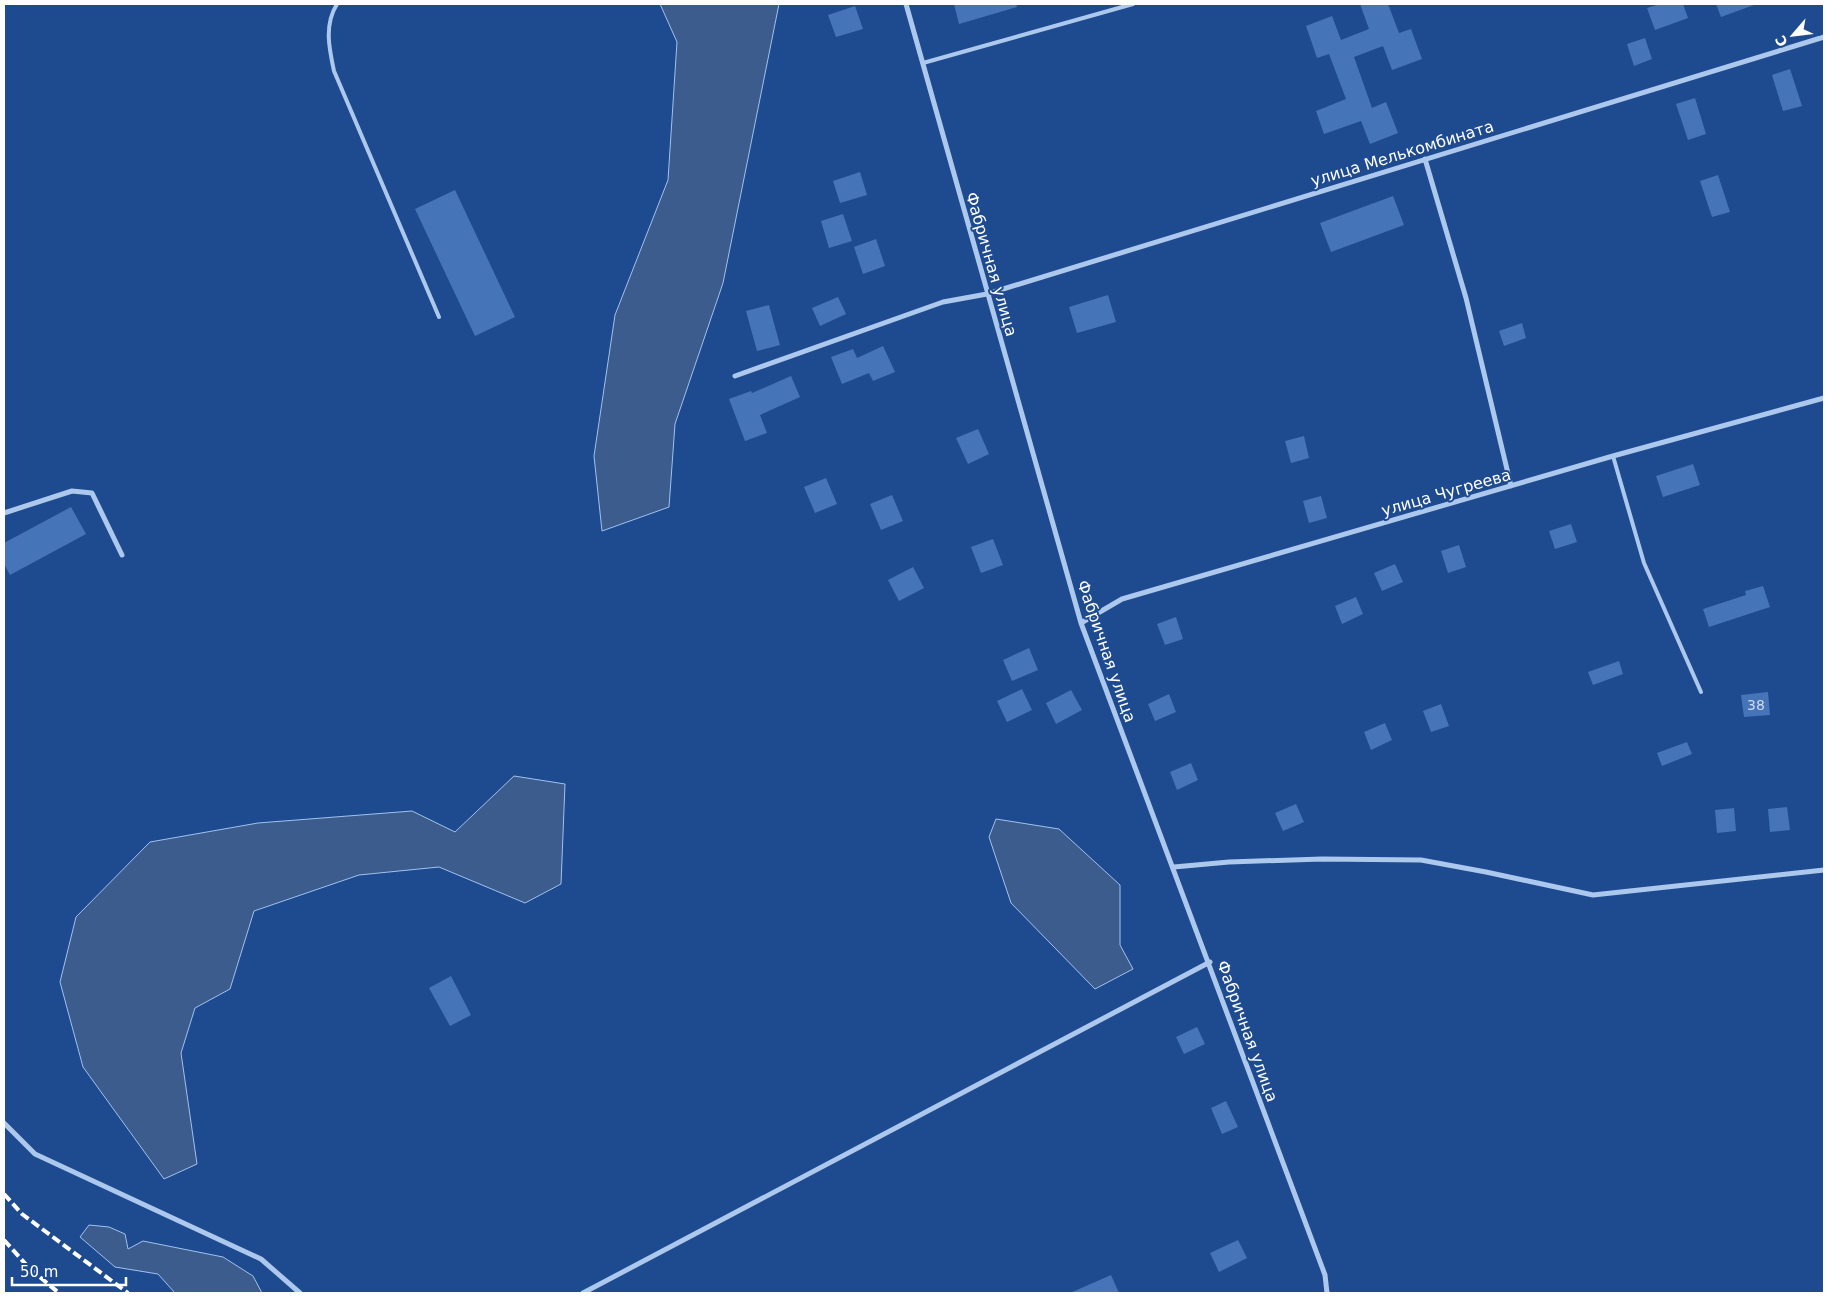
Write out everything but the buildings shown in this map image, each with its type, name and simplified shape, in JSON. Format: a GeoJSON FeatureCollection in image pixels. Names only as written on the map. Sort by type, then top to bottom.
{"type":"FeatureCollection","features":[{"type":"Feature","properties":{"kind":"street","name":"Фабричная улица"},"geometry":{"type":"LineString","coordinates":[[906,4],[1081,623],[1210,962],[1325,1274],[1327,1293]]}},
{"type":"Feature","properties":{"kind":"street","name":"улица Мелькомбината"},"geometry":{"type":"LineString","coordinates":[[735,376],[942,302],[987,294],[1824,37]]}},
{"type":"Feature","properties":{"kind":"street"},"geometry":{"type":"LineString","coordinates":[[1425,159],[1466,298],[1511,486]]}},
{"type":"Feature","properties":{"kind":"street","name":"улица Чугреева"},"geometry":{"type":"LineString","coordinates":[[1081,623],[1122,599],[1613,456],[1824,398]]}},
{"type":"Feature","properties":{"kind":"street"},"geometry":{"type":"LineString","coordinates":[[4,513],[72,491],[92,493],[122,555]]}},
{"type":"Feature","properties":{"kind":"street"},"geometry":{"type":"LineString","coordinates":[[1174,867],[1229,862],[1322,859],[1420,860],[1593,895],[1824,870]]}},
{"type":"Feature","properties":{"kind":"street"},"geometry":{"type":"LineString","coordinates":[[583,1293],[1210,962]]}},
{"type":"Feature","properties":{"kind":"street"},"geometry":{"type":"LineString","coordinates":[[4,1123],[35,1154],[261,1259],[300,1293]]}},
{"type":"Feature","properties":{"kind":"lane"},"geometry":{"type":"LineString","coordinates":[[337,4],[329,24],[328,42],[334,71],[439,317]]}},
{"type":"Feature","properties":{"kind":"lane"},"geometry":{"type":"LineString","coordinates":[[923,63],[1133,4]]}},
{"type":"Feature","properties":{"kind":"lane"},"geometry":{"type":"LineString","coordinates":[[1613,456],[1644,563],[1701,692]]}},
{"type":"Feature","properties":{"kind":"water"},"geometry":{"type":"Polygon","coordinates":[[[660,4],[779,4],[723,283],[675,424],[669,507],[602,531],[594,456],[615,315],[668,180],[677,42],[660,4]]]}},
{"type":"Feature","properties":{"kind":"water"},"geometry":{"type":"Polygon","coordinates":[[[514,776],[565,784],[561,884],[525,903],[439,867],[359,875],[254,911],[230,989],[195,1008],[181,1053],[197,1164],[164,1179],[83,1067],[60,982],[76,917],[150,842],[258,823],[412,811],[455,832],[514,776]]]}},
{"type":"Feature","properties":{"kind":"water"},"geometry":{"type":"Polygon","coordinates":[[[996,819],[1059,829],[1120,885],[1120,945],[1133,969],[1095,989],[1011,903],[989,837],[996,819]]]}},
{"type":"Feature","properties":{"kind":"water"},"geometry":{"type":"Polygon","coordinates":[[[89,1225],[109,1227],[125,1234],[128,1249],[143,1241],[223,1257],[253,1276],[262,1293],[175,1293],[158,1274],[115,1267],[80,1237],[89,1225]]]}},
{"type":"Feature","properties":{"kind":"railway"},"geometry":{"type":"LineString","coordinates":[[4,1194],[22,1214],[128,1293]]}},
{"type":"Feature","properties":{"kind":"railway"},"geometry":{"type":"LineString","coordinates":[[4,1240],[30,1269],[59,1293]]}}]}
